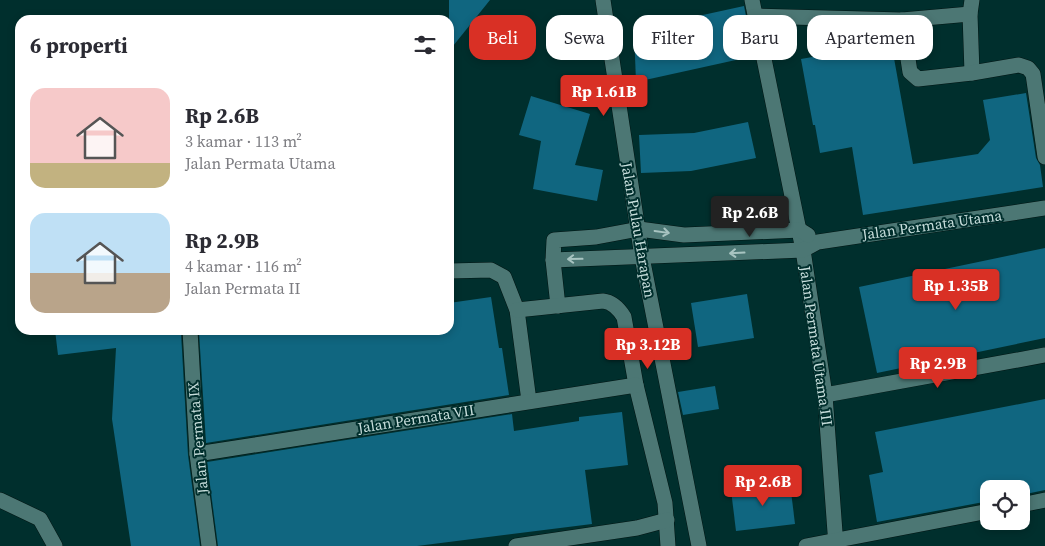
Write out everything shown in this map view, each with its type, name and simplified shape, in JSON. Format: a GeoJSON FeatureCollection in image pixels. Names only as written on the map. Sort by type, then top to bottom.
{"type":"FeatureCollection","features":[{"type":"Feature","properties":{"kind":"street","name":"Jalan Pulau Harapan"},"geometry":{"type":"LineString","coordinates":[[603,0],[642,257],[699,546]]}},
{"type":"Feature","properties":{"kind":"street","name":"Jalan Permata Utama III"},"geometry":{"type":"LineString","coordinates":[[752,0],[756,15]]}},
{"type":"Feature","properties":{"kind":"street"},"geometry":{"type":"LineString","coordinates":[[929,15],[971,7],[972,74]]}},
{"type":"Feature","properties":{"kind":"street","name":"Jalan Permata Utama III"},"geometry":{"type":"LineString","coordinates":[[765,60],[800,230],[825,394],[836,543]]}},
{"type":"Feature","properties":{"kind":"street"},"geometry":{"type":"LineString","coordinates":[[908,60],[910,72],[918,79],[972,74],[1019,65],[1028,68],[1033,74],[1045,157]]}},
{"type":"Feature","properties":{"kind":"street","name":"Jalan Permata Utama"},"geometry":{"type":"LineString","coordinates":[[553,260],[803,250],[818,242],[1045,208]]}},
{"type":"Feature","properties":{"kind":"street"},"geometry":{"type":"LineString","coordinates":[[558,306],[553,260],[554,240],[596,237],[639,229],[684,236],[800,230],[818,242]]}},
{"type":"Feature","properties":{"kind":"street"},"geometry":{"type":"LineString","coordinates":[[454,271],[491,270],[499,273],[507,284],[517,310],[529,401]]}},
{"type":"Feature","properties":{"kind":"street"},"geometry":{"type":"LineString","coordinates":[[517,310],[603,301],[614,304],[620,310],[624,317],[636,385],[667,520],[668,546]]}},
{"type":"Feature","properties":{"kind":"street","name":"Jalan Permata IX"},"geometry":{"type":"LineString","coordinates":[[190,335],[197,454],[209,546]]}},
{"type":"Feature","properties":{"kind":"street"},"geometry":{"type":"LineString","coordinates":[[825,394],[1045,355]]}},
{"type":"Feature","properties":{"kind":"street","name":"Jalan Permata VII"},"geometry":{"type":"LineString","coordinates":[[197,454],[636,385]]}},
{"type":"Feature","properties":{"kind":"street"},"geometry":{"type":"LineString","coordinates":[[0,500],[40,519],[55,546]]}},
{"type":"Feature","properties":{"kind":"street"},"geometry":{"type":"LineString","coordinates":[[1030,503],[1045,500]]}},
{"type":"Feature","properties":{"kind":"street"},"geometry":{"type":"LineString","coordinates":[[806,546],[836,543],[980,513]]}},
{"type":"Feature","properties":{"kind":"street"},"geometry":{"type":"LineString","coordinates":[[516,546],[637,528],[667,520]]}},
{"type":"Feature","properties":{"kind":"building"},"geometry":{"type":"Polygon","coordinates":[[[449,0],[490,0],[478,15],[469,15],[469,26],[454,45],[454,15],[449,15],[449,0]]]}},
{"type":"Feature","properties":{"kind":"building"},"geometry":{"type":"Polygon","coordinates":[[[744,6],[746,15],[723,15],[723,60],[736,60],[636,82],[635,60],[713,60],[713,15],[703,15],[744,6]]]}},
{"type":"Feature","properties":{"kind":"building"},"geometry":{"type":"Polygon","coordinates":[[[801,59],[894,60],[913,164],[978,154],[990,140],[983,100],[1026,93],[1036,158],[1040,165],[1043,187],[863,215],[852,147],[820,153],[801,59]]]}},
{"type":"Feature","properties":{"kind":"building"},"geometry":{"type":"Polygon","coordinates":[[[531,96],[590,114],[575,165],[603,170],[597,201],[533,189],[541,141],[519,135],[531,96]]]}},
{"type":"Feature","properties":{"kind":"building"},"geometry":{"type":"Polygon","coordinates":[[[748,122],[756,158],[691,171],[641,173],[639,135],[694,133],[748,122]]]}},
{"type":"Feature","properties":{"kind":"building"},"geometry":{"type":"Polygon","coordinates":[[[1045,248],[1045,338],[877,373],[859,287],[1045,248]]]}},
{"type":"Feature","properties":{"kind":"building"},"geometry":{"type":"Polygon","coordinates":[[[747,294],[754,338],[698,347],[691,303],[747,294]]]}},
{"type":"Feature","properties":{"kind":"building"},"geometry":{"type":"Polygon","coordinates":[[[491,297],[499,348],[502,348],[509,395],[206,443],[199,335],[454,335],[454,302],[491,297]]]}},
{"type":"Feature","properties":{"kind":"building"},"geometry":{"type":"Polygon","coordinates":[[[56,335],[181,335],[188,455],[200,546],[131,546],[112,419],[116,348],[58,355],[56,335]]]}},
{"type":"Feature","properties":{"kind":"building"},"geometry":{"type":"Polygon","coordinates":[[[715,386],[719,409],[683,415],[678,392],[715,386]]]}},
{"type":"Feature","properties":{"kind":"building"},"geometry":{"type":"Polygon","coordinates":[[[1045,399],[1045,490],[1030,493],[1030,480],[980,480],[980,503],[877,522],[869,475],[883,472],[875,432],[1045,399]]]}},
{"type":"Feature","properties":{"kind":"building"},"geometry":{"type":"Polygon","coordinates":[[[622,412],[628,465],[585,470],[592,524],[417,546],[218,546],[207,462],[512,414],[514,431],[579,421],[579,417],[622,412]]]}},
{"type":"Feature","properties":{"kind":"building"},"geometry":{"type":"Polygon","coordinates":[[[790,483],[795,524],[736,531],[731,490],[790,483]]]}}]}
